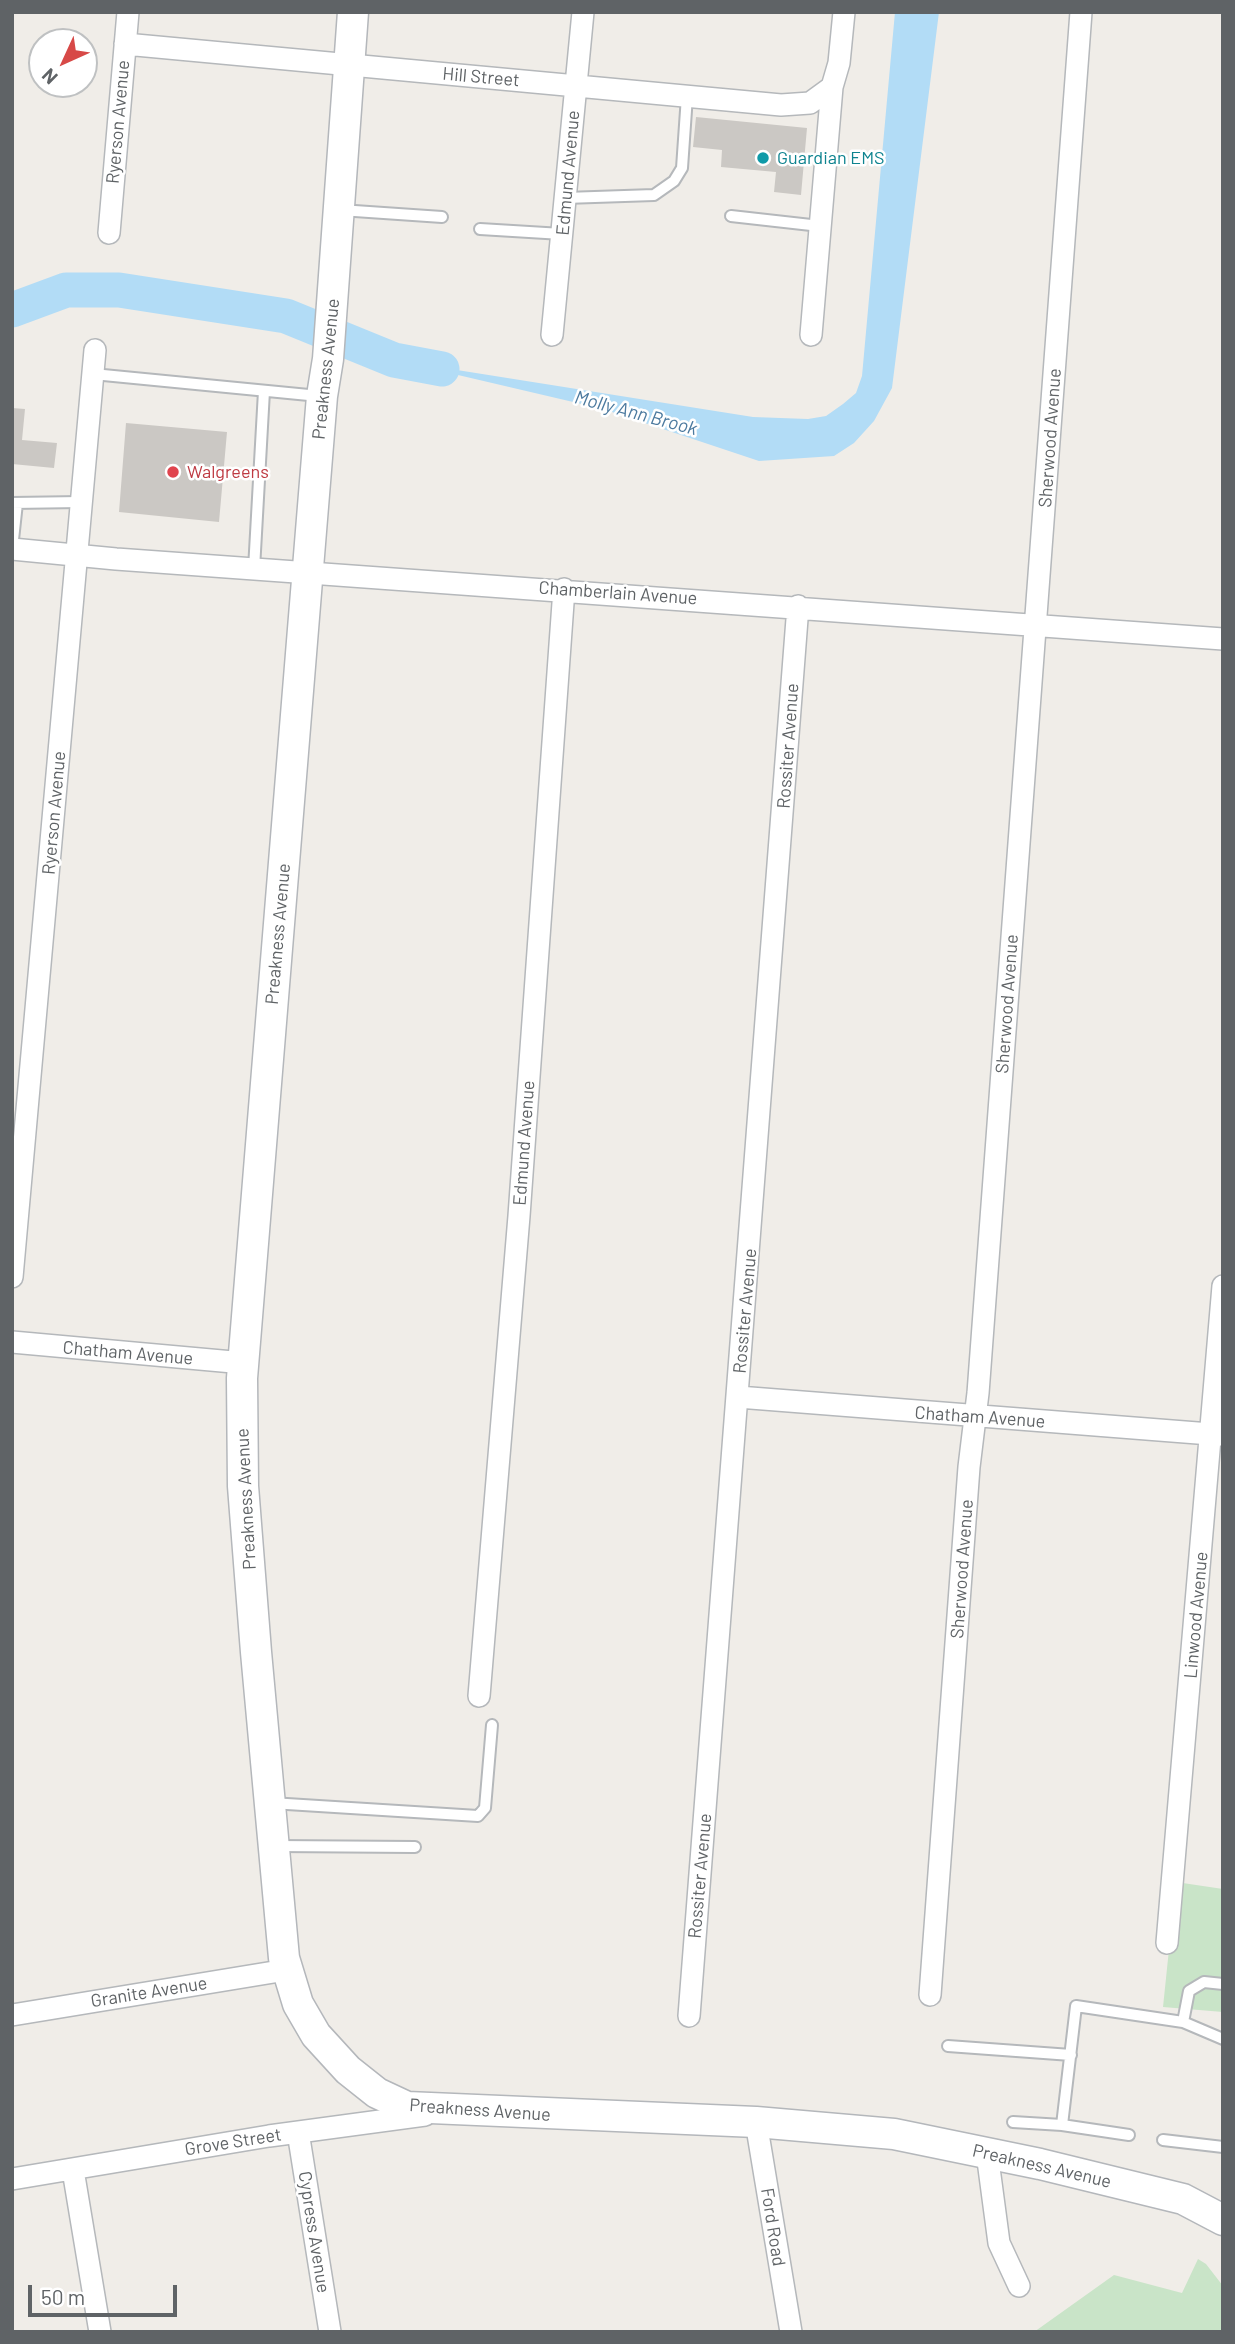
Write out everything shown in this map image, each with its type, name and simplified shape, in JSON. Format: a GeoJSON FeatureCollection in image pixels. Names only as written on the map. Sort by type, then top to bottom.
{"type":"FeatureCollection","features":[{"type":"Feature","properties":{"kind":"main road","name":"Preakness Avenue"},"geometry":{"type":"LineString","coordinates":[[353,12],[328,359],[322,396],[244,1363],[243,1486],[286,1970],[298,2004],[316,2035],[348,2070],[377,2093],[407,2107],[756,2122],[894,2134],[1183,2199],[1221,2216]]}},
{"type":"Feature","properties":{"kind":"street","name":"Ryerson Avenue"},"geometry":{"type":"LineString","coordinates":[[108,233],[128,12]]}},
{"type":"Feature","properties":{"kind":"street","name":"Edmund Avenue"},"geometry":{"type":"LineString","coordinates":[[552,335],[583,12]]}},
{"type":"Feature","properties":{"kind":"street"},"geometry":{"type":"LineString","coordinates":[[811,335],[832,87],[838,70],[844,12]]}},
{"type":"Feature","properties":{"kind":"street","name":"Sherwood Avenue"},"geometry":{"type":"LineString","coordinates":[[930,1995],[1081,12]]}},
{"type":"Feature","properties":{"kind":"street","name":"Hill Street"},"geometry":{"type":"LineString","coordinates":[[125,44],[799,106],[817,100],[832,87]]}},
{"type":"Feature","properties":{"kind":"street","name":"Ryerson Avenue"},"geometry":{"type":"LineString","coordinates":[[12,1277],[95,350]]}},
{"type":"Feature","properties":{"kind":"street","name":"Chamberlain Avenue"},"geometry":{"type":"LineString","coordinates":[[12,549],[1223,639]]}},
{"type":"Feature","properties":{"kind":"street","name":"Edmund Avenue"},"geometry":{"type":"LineString","coordinates":[[479,1696],[519,1216],[564,589]]}},
{"type":"Feature","properties":{"kind":"street","name":"Rossiter Avenue"},"geometry":{"type":"LineString","coordinates":[[689,2016],[798,606]]}},
{"type":"Feature","properties":{"kind":"street","name":"Linwood Avenue"},"geometry":{"type":"LineString","coordinates":[[1167,1943],[1217,1435],[1223,1286]]}},
{"type":"Feature","properties":{"kind":"street","name":"Chatham Avenue"},"geometry":{"type":"LineString","coordinates":[[12,1342],[244,1363]]}},
{"type":"Feature","properties":{"kind":"street","name":"Chatham Avenue"},"geometry":{"type":"LineString","coordinates":[[738,1397],[1217,1435]]}},
{"type":"Feature","properties":{"kind":"street","name":"Granite Avenue"},"geometry":{"type":"LineString","coordinates":[[12,2015],[286,1970]]}},
{"type":"Feature","properties":{"kind":"street","name":"Grove Street"},"geometry":{"type":"LineString","coordinates":[[12,2179],[298,2132],[454,2111]]}},
{"type":"Feature","properties":{"kind":"street","name":"Ford Road"},"geometry":{"type":"LineString","coordinates":[[756,2122],[791,2332]]}},
{"type":"Feature","properties":{"kind":"street","name":"Cypress Avenue"},"geometry":{"type":"LineString","coordinates":[[298,2132],[330,2332]]}},
{"type":"Feature","properties":{"kind":"street"},"geometry":{"type":"LineString","coordinates":[[987,2153],[999,2243],[1019,2286]]}},
{"type":"Feature","properties":{"kind":"street"},"geometry":{"type":"LineString","coordinates":[[73,2170],[100,2332]]}},
{"type":"Feature","properties":{"kind":"lane"},"geometry":{"type":"LineString","coordinates":[[565,198],[654,195],[674,181],[682,168],[687,96]]}},
{"type":"Feature","properties":{"kind":"lane"},"geometry":{"type":"LineString","coordinates":[[337,210],[442,217]]}},
{"type":"Feature","properties":{"kind":"lane"},"geometry":{"type":"LineString","coordinates":[[731,216],[820,226]]}},
{"type":"Feature","properties":{"kind":"lane"},"geometry":{"type":"LineString","coordinates":[[480,229],[562,234]]}},
{"type":"Feature","properties":{"kind":"lane"},"geometry":{"type":"LineString","coordinates":[[93,374],[322,396]]}},
{"type":"Feature","properties":{"kind":"lane"},"geometry":{"type":"LineString","coordinates":[[254,569],[264,391]]}},
{"type":"Feature","properties":{"kind":"lane"},"geometry":{"type":"LineString","coordinates":[[12,549],[15,503],[81,502]]}},
{"type":"Feature","properties":{"kind":"lane"},"geometry":{"type":"LineString","coordinates":[[271,1803],[478,1816],[485,1808],[492,1725]]}},
{"type":"Feature","properties":{"kind":"lane"},"geometry":{"type":"LineString","coordinates":[[275,1846],[415,1847]]}},
{"type":"Feature","properties":{"kind":"lane"},"geometry":{"type":"LineString","coordinates":[[1183,2022],[1189,1991],[1204,1982],[1223,1984]]}},
{"type":"Feature","properties":{"kind":"lane"},"geometry":{"type":"LineString","coordinates":[[1062,2125],[1076,2006],[1183,2022],[1223,2039]]}},
{"type":"Feature","properties":{"kind":"lane"},"geometry":{"type":"LineString","coordinates":[[948,2046],[1072,2055]]}},
{"type":"Feature","properties":{"kind":"lane"},"geometry":{"type":"LineString","coordinates":[[1013,2122],[1062,2125],[1129,2135]]}},
{"type":"Feature","properties":{"kind":"lane"},"geometry":{"type":"LineString","coordinates":[[1163,2140],[1223,2147]]}},
{"type":"Feature","properties":{"kind":"green space"},"geometry":{"type":"Polygon","coordinates":[[[1176,1882],[1223,1889],[1223,2012],[1163,2007],[1176,1882]]]}},
{"type":"Feature","properties":{"kind":"green space"},"geometry":{"type":"Polygon","coordinates":[[[1198,2259],[1206,2264],[1223,2286],[1223,2332],[1034,2332],[1114,2275],[1182,2293],[1198,2259]]]}},
{"type":"Feature","properties":{"kind":"water"},"geometry":{"type":"Polygon","coordinates":[[[895,12],[939,12],[892,388],[874,421],[854,443],[834,456],[759,461],[603,409],[394,360],[753,417],[808,419],[826,416],[856,393],[862,376],[895,12]]]}},
{"type":"Feature","properties":{"kind":"building","name":"Guardian EMS"},"geometry":{"type":"Polygon","coordinates":[[[696,117],[807,128],[801,195],[774,192],[776,172],[721,167],[722,150],[693,147],[696,117]]]}},
{"type":"Feature","properties":{"kind":"building"},"geometry":{"type":"Polygon","coordinates":[[[12,408],[25,409],[22,440],[57,443],[54,468],[12,464],[12,408]]]}},
{"type":"Feature","properties":{"kind":"building","name":"Walgreens"},"geometry":{"type":"Polygon","coordinates":[[[126,423],[227,432],[219,522],[119,512],[126,423]]]}},
{"type":"Feature","properties":{"kind":"waterway","name":"Molly Ann Brook"},"geometry":{"type":"LineString","coordinates":[[12,310],[66,290],[119,290],[286,316],[394,360],[442,369]]}},
{"type":"Feature","properties":{"kind":"place","name":"Guardian EMS"},"geometry":{"type":"Point","coordinates":[763,158]}},
{"type":"Feature","properties":{"kind":"place","name":"Walgreens"},"geometry":{"type":"Point","coordinates":[173,472]}}]}
